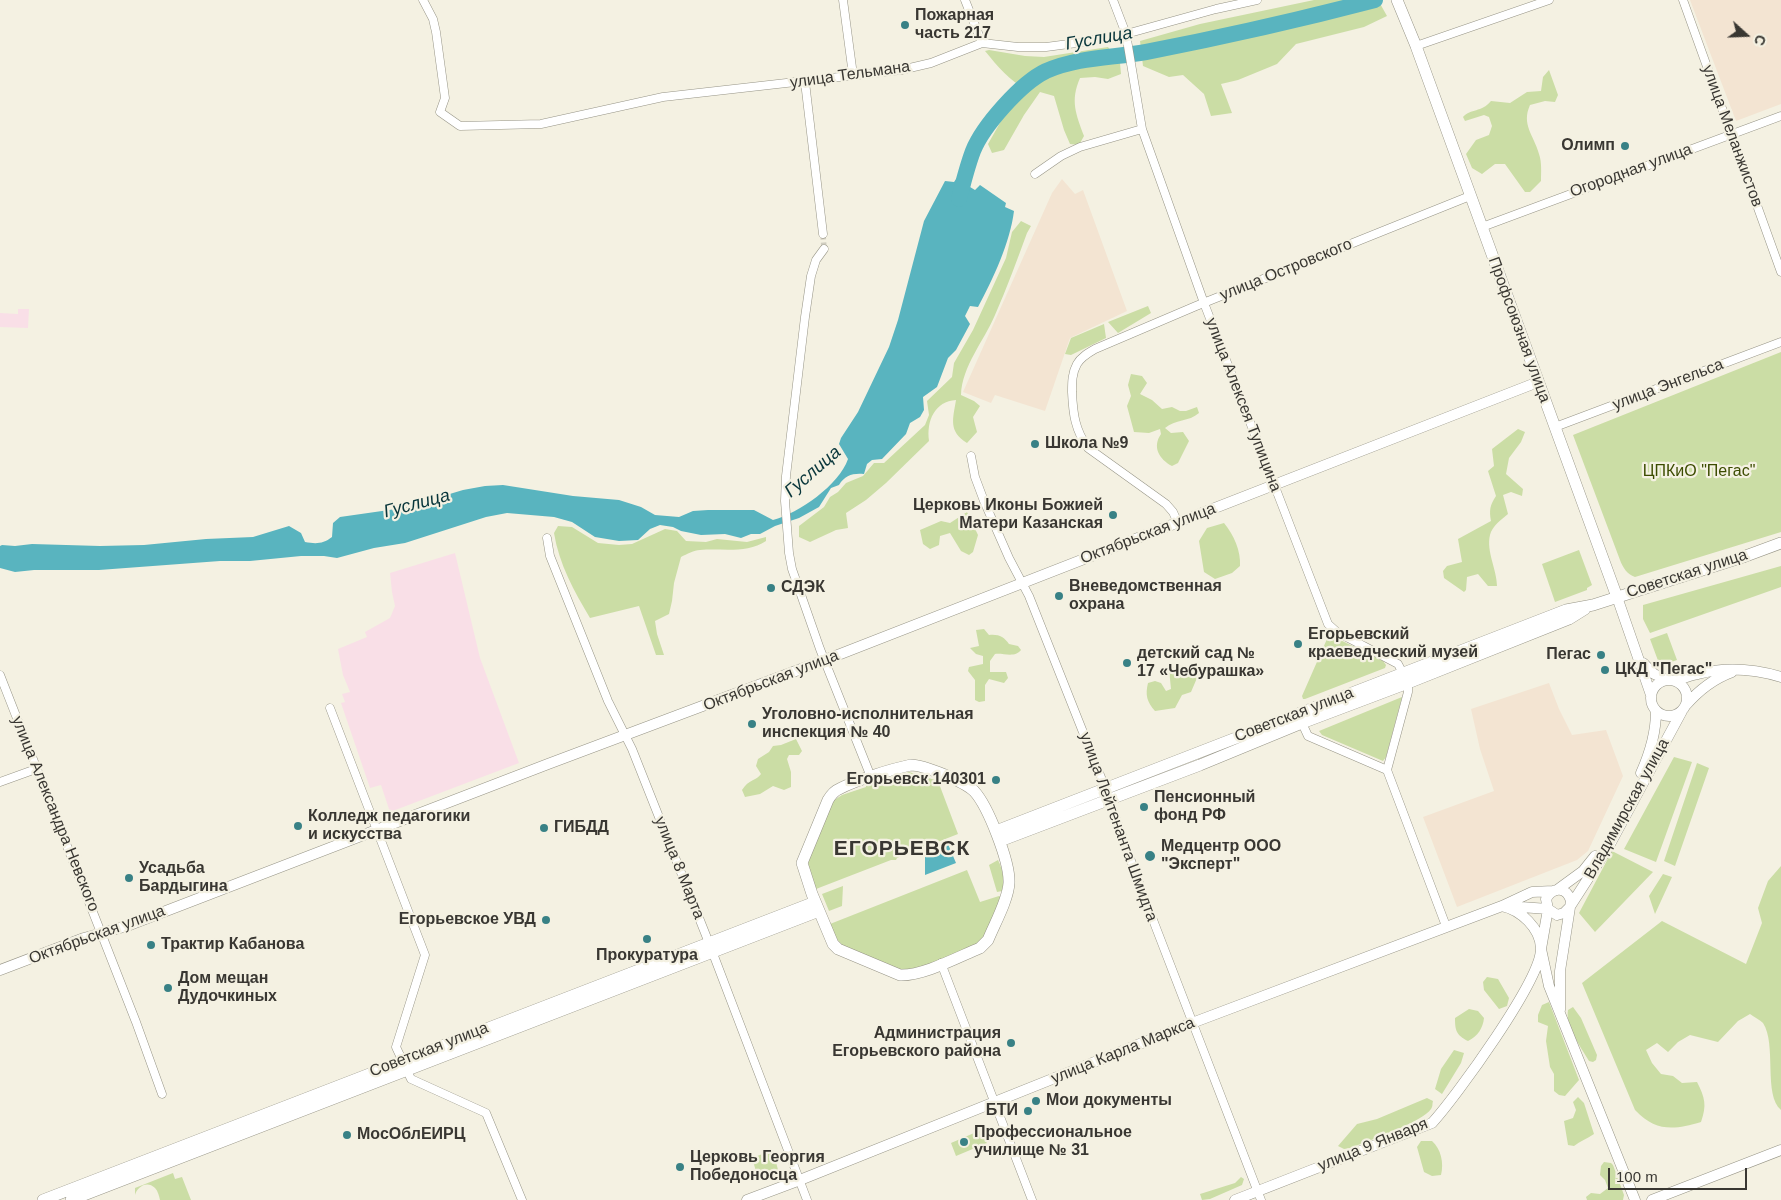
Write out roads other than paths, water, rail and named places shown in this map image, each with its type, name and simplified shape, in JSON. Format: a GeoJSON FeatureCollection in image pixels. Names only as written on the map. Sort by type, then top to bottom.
{"type":"FeatureCollection","features":[{"type":"Feature","properties":{"kind":"main road","name":"Профсоюзная улица"},"geometry":{"type":"LineString","coordinates":[[1398,4],[1416,46],[1617,597]]}},
{"type":"Feature","properties":{"kind":"main road","name":"Советская улица"},"geometry":{"type":"LineString","coordinates":[[998,836],[1406,678],[1569,619],[1593,605],[1781,543]]}},
{"type":"Feature","properties":{"kind":"main road","name":"Советская улица"},"geometry":{"type":"LineString","coordinates":[[1107,794],[1200,764],[1406,678]]}},
{"type":"Feature","properties":{"kind":"main road"},"geometry":{"type":"LineString","coordinates":[[911,765],[922,766],[942,774],[975,792],[998,836],[1004,852],[1009,882],[1007,893],[988,940],[980,948],[915,974],[900,975],[843,952],[833,944],[808,885],[802,863],[828,800],[839,789],[911,765]]}},
{"type":"Feature","properties":{"kind":"main road","name":"Советская улица"},"geometry":{"type":"LineString","coordinates":[[43,1200],[405,1065],[817,906]]}},
{"type":"Feature","properties":{"kind":"main road","name":"Советская улица"},"geometry":{"type":"LineString","coordinates":[[71,1200],[405,1065]]}},
{"type":"Feature","properties":{"kind":"street","name":"улица Тельмана"},"geometry":{"type":"LineString","coordinates":[[423,0],[433,19],[436,32],[445,98],[440,112],[460,126],[541,124],[664,96],[806,82],[901,70],[930,62],[982,43],[1018,47],[1046,47],[1084,42],[1126,34],[1216,9],[1258,0]]}},
{"type":"Feature","properties":{"kind":"street"},"geometry":{"type":"LineString","coordinates":[[843,0],[853,75]]}},
{"type":"Feature","properties":{"kind":"street"},"geometry":{"type":"LineString","coordinates":[[964,0],[982,43]]}},
{"type":"Feature","properties":{"kind":"street","name":"улица Алексея Тупицина"},"geometry":{"type":"LineString","coordinates":[[1113,0],[1126,34],[1142,129],[1204,303],[1328,624],[1337,632],[1398,664],[1406,678]]}},
{"type":"Feature","properties":{"kind":"street"},"geometry":{"type":"LineString","coordinates":[[1416,46],[1550,0]]}},
{"type":"Feature","properties":{"kind":"street","name":"улица Меланжистов"},"geometry":{"type":"LineString","coordinates":[[1683,0],[1781,272]]}},
{"type":"Feature","properties":{"kind":"street"},"geometry":{"type":"LineString","coordinates":[[806,82],[823,234]]}},
{"type":"Feature","properties":{"kind":"street","name":"Огородная улица"},"geometry":{"type":"LineString","coordinates":[[1482,227],[1781,116]]}},
{"type":"Feature","properties":{"kind":"street"},"geometry":{"type":"LineString","coordinates":[[1035,174],[1062,156],[1080,147],[1142,129]]}},
{"type":"Feature","properties":{"kind":"street","name":"улица Островского"},"geometry":{"type":"LineString","coordinates":[[1178,523],[1173,512],[1166,504],[1088,448],[1081,437],[1072,413],[1072,381],[1074,371],[1084,355],[1204,303],[1470,196]]}},
{"type":"Feature","properties":{"kind":"street"},"geometry":{"type":"LineString","coordinates":[[824,249],[816,260],[811,276],[806,308],[785,501],[788,539],[792,569],[871,777]]}},
{"type":"Feature","properties":{"kind":"street","name":"улица Энгельса"},"geometry":{"type":"LineString","coordinates":[[1555,427],[1781,342]]}},
{"type":"Feature","properties":{"kind":"street","name":"Октябрьская улица"},"geometry":{"type":"LineString","coordinates":[[0,970],[84,938],[127,926],[825,660],[1538,382]]}},
{"type":"Feature","properties":{"kind":"street","name":"улица Лейтенанта Шмидта"},"geometry":{"type":"LineString","coordinates":[[971,456],[975,477],[984,501],[1009,558],[1029,596],[1107,794],[1259,1196]]}},
{"type":"Feature","properties":{"kind":"street","name":"улица 8 Марта"},"geometry":{"type":"LineString","coordinates":[[547,538],[550,556],[608,701],[626,735],[711,948],[807,1200]]}},
{"type":"Feature","properties":{"kind":"street","name":"Профсоюзная улица"},"geometry":{"type":"LineString","coordinates":[[1617,597],[1651,695]]}},
{"type":"Feature","properties":{"kind":"street"},"geometry":{"type":"LineString","coordinates":[[1640,661],[1654,674],[1672,680],[1684,688],[1687,700],[1684,709],[1672,716],[1666,716],[1656,711],[1651,695],[1657,684],[1672,680]]}},
{"type":"Feature","properties":{"kind":"street","name":"Владимирская улица"},"geometry":{"type":"LineString","coordinates":[[1570,907],[1609,846],[1684,709],[1702,688],[1712,681],[1724,675],[1742,670]]}},
{"type":"Feature","properties":{"kind":"street","name":"Владимирская улица"},"geometry":{"type":"LineString","coordinates":[[1672,680],[1708,671],[1742,670],[1781,677]]}},
{"type":"Feature","properties":{"kind":"street","name":"улица Александра Невского"},"geometry":{"type":"LineString","coordinates":[[0,675],[102,933],[162,1094]]}},
{"type":"Feature","properties":{"kind":"street"},"geometry":{"type":"LineString","coordinates":[[1406,678],[1408,692],[1387,770],[1446,926]]}},
{"type":"Feature","properties":{"kind":"street"},"geometry":{"type":"LineString","coordinates":[[330,708],[425,955],[396,1047],[411,1079],[486,1113],[522,1200]]}},
{"type":"Feature","properties":{"kind":"street","name":"Владимирская улица"},"geometry":{"type":"LineString","coordinates":[[1555,890],[1589,865],[1626,806],[1652,745],[1656,711]]}},
{"type":"Feature","properties":{"kind":"street"},"geometry":{"type":"LineString","coordinates":[[1302,723],[1308,736],[1387,770]]}},
{"type":"Feature","properties":{"kind":"street"},"geometry":{"type":"LineString","coordinates":[[0,782],[36,769]]}},
{"type":"Feature","properties":{"kind":"street"},"geometry":{"type":"LineString","coordinates":[[1541,949],[1548,909],[1546,899],[1555,890],[1565,891],[1570,897],[1570,907],[1560,971],[1560,1010]]}},
{"type":"Feature","properties":{"kind":"street","name":"улица Карла Маркса"},"geometry":{"type":"LineString","coordinates":[[746,1200],[1192,1023],[1502,906],[1532,892],[1555,890]]}},
{"type":"Feature","properties":{"kind":"street"},"geometry":{"type":"LineString","coordinates":[[1502,906],[1548,909],[1557,915],[1564,913],[1570,907]]}},
{"type":"Feature","properties":{"kind":"street"},"geometry":{"type":"LineString","coordinates":[[1502,906],[1514,910],[1528,921],[1534,930],[1541,949],[1554,1000],[1560,1010],[1636,1200]]}},
{"type":"Feature","properties":{"kind":"street","name":"улица 9 Января"},"geometry":{"type":"LineString","coordinates":[[1235,1200],[1259,1196],[1432,1123],[1449,1103],[1518,1002],[1533,973],[1541,949]]}},
{"type":"Feature","properties":{"kind":"street"},"geometry":{"type":"LineString","coordinates":[[941,964],[1032,1200]]}},
{"type":"Feature","properties":{"kind":"street"},"geometry":{"type":"LineString","coordinates":[[1652,1200],[1781,1150]]}},
{"type":"Feature","properties":{"kind":"water"},"geometry":{"type":"Polygon","coordinates":[[[959,175],[971,180],[970,187],[975,190],[980,185],[1006,203],[1005,207],[1014,211],[1009,236],[995,273],[978,307],[970,306],[965,316],[970,324],[956,350],[948,358],[937,387],[923,397],[924,410],[920,417],[910,423],[906,434],[882,459],[872,460],[867,464],[864,474],[853,474],[839,485],[831,488],[819,507],[799,518],[775,526],[760,534],[751,534],[741,538],[725,534],[701,535],[660,525],[650,529],[638,540],[619,541],[595,537],[572,522],[554,517],[507,513],[486,517],[405,543],[374,548],[337,558],[301,556],[99,570],[34,570],[15,572],[0,568],[0,546],[2,545],[144,545],[253,537],[289,526],[301,533],[305,542],[319,543],[332,537],[333,523],[340,517],[403,508],[463,490],[485,486],[503,485],[573,496],[619,500],[641,507],[655,515],[679,517],[693,511],[754,510],[773,520],[783,516],[817,497],[836,479],[843,469],[848,459],[839,444],[858,412],[889,347],[924,221],[945,181],[954,182],[959,175]]]}},
{"type":"Feature","properties":{"kind":"water"},"geometry":{"type":"Polygon","coordinates":[[[948,844],[956,863],[925,875],[925,853],[948,844]]]}},
{"type":"Feature","properties":{"kind":"waterway","name":"Гуслица"},"geometry":{"type":"LineString","coordinates":[[959,199],[973,151],[985,130],[1004,106],[1025,85],[1046,71],[1083,60],[1146,52],[1232,34],[1375,0]]}},
{"type":"Feature","properties":{"kind":"tunnel"},"geometry":{"type":"LineString","coordinates":[[823,234],[824,249]]}},
{"type":"Feature","properties":{"kind":"place","name":"Пожарная часть 217"},"geometry":{"type":"Point","coordinates":[905,25]}},
{"type":"Feature","properties":{"kind":"place","name":"Олимп"},"geometry":{"type":"Point","coordinates":[1625,146]}},
{"type":"Feature","properties":{"kind":"place","name":"Школа №9"},"geometry":{"type":"Point","coordinates":[1035,444]}},
{"type":"Feature","properties":{"kind":"place","name":"Церковь Иконы Божией Матери Казанская"},"geometry":{"type":"Point","coordinates":[1113,515]}},
{"type":"Feature","properties":{"kind":"place","name":"СДЭК"},"geometry":{"type":"Point","coordinates":[771,588]}},
{"type":"Feature","properties":{"kind":"place","name":"Вневедомственная охрана"},"geometry":{"type":"Point","coordinates":[1059,596]}},
{"type":"Feature","properties":{"kind":"place","name":"Егорьевский краеведческий музей"},"geometry":{"type":"Point","coordinates":[1298,644]}},
{"type":"Feature","properties":{"kind":"place","name":"Пегас"},"geometry":{"type":"Point","coordinates":[1601,655]}},
{"type":"Feature","properties":{"kind":"place","name":"детский сад № 17 «Чебурашка»"},"geometry":{"type":"Point","coordinates":[1127,663]}},
{"type":"Feature","properties":{"kind":"place","name":"ЦКД \"Пегас\""},"geometry":{"type":"Point","coordinates":[1605,670]}},
{"type":"Feature","properties":{"kind":"place","name":"Уголовно-исполнительная инспекция № 40"},"geometry":{"type":"Point","coordinates":[752,724]}},
{"type":"Feature","properties":{"kind":"place","name":"Егорьевск 140301"},"geometry":{"type":"Point","coordinates":[996,780]}},
{"type":"Feature","properties":{"kind":"place","name":"Пенсионный фонд РФ"},"geometry":{"type":"Point","coordinates":[1144,807]}},
{"type":"Feature","properties":{"kind":"place","name":"Колледж педагогики и искусства"},"geometry":{"type":"Point","coordinates":[298,826]}},
{"type":"Feature","properties":{"kind":"place","name":"ГИБДД"},"geometry":{"type":"Point","coordinates":[544,828]}},
{"type":"Feature","properties":{"kind":"place","name":"Медцентр ООО \"Эксперт\""},"geometry":{"type":"Point","coordinates":[1150,856]}},
{"type":"Feature","properties":{"kind":"place","name":"Усадьба Бардыгина"},"geometry":{"type":"Point","coordinates":[129,878]}},
{"type":"Feature","properties":{"kind":"place","name":"Егорьевское УВД"},"geometry":{"type":"Point","coordinates":[546,920]}},
{"type":"Feature","properties":{"kind":"place","name":"Прокуратура"},"geometry":{"type":"Point","coordinates":[647,939]}},
{"type":"Feature","properties":{"kind":"place","name":"Трактир Кабанова"},"geometry":{"type":"Point","coordinates":[151,945]}},
{"type":"Feature","properties":{"kind":"place","name":"Дом мещан Дудочкиных"},"geometry":{"type":"Point","coordinates":[168,988]}},
{"type":"Feature","properties":{"kind":"place","name":"Администрация Егорьевского района"},"geometry":{"type":"Point","coordinates":[1011,1043]}},
{"type":"Feature","properties":{"kind":"place","name":"Мои документы"},"geometry":{"type":"Point","coordinates":[1036,1101]}},
{"type":"Feature","properties":{"kind":"place","name":"БТИ"},"geometry":{"type":"Point","coordinates":[1028,1111]}},
{"type":"Feature","properties":{"kind":"place","name":"MосОблЕИРЦ"},"geometry":{"type":"Point","coordinates":[347,1135]}},
{"type":"Feature","properties":{"kind":"place","name":"Профессиональное училище № 31"},"geometry":{"type":"Point","coordinates":[964,1142]}},
{"type":"Feature","properties":{"kind":"place","name":"Церковь Георгия Победоносца"},"geometry":{"type":"Point","coordinates":[680,1167]}},
{"type":"Feature","properties":{"kind":"district","name":"ЕГОРЬЕВСК"},"geometry":{"type":"Point","coordinates":[902,849]}},
{"type":"Feature","properties":{"kind":"park label","name":"ЦПКиО \"Пегас\""},"geometry":{"type":"Point","coordinates":[1699,472]}}]}
